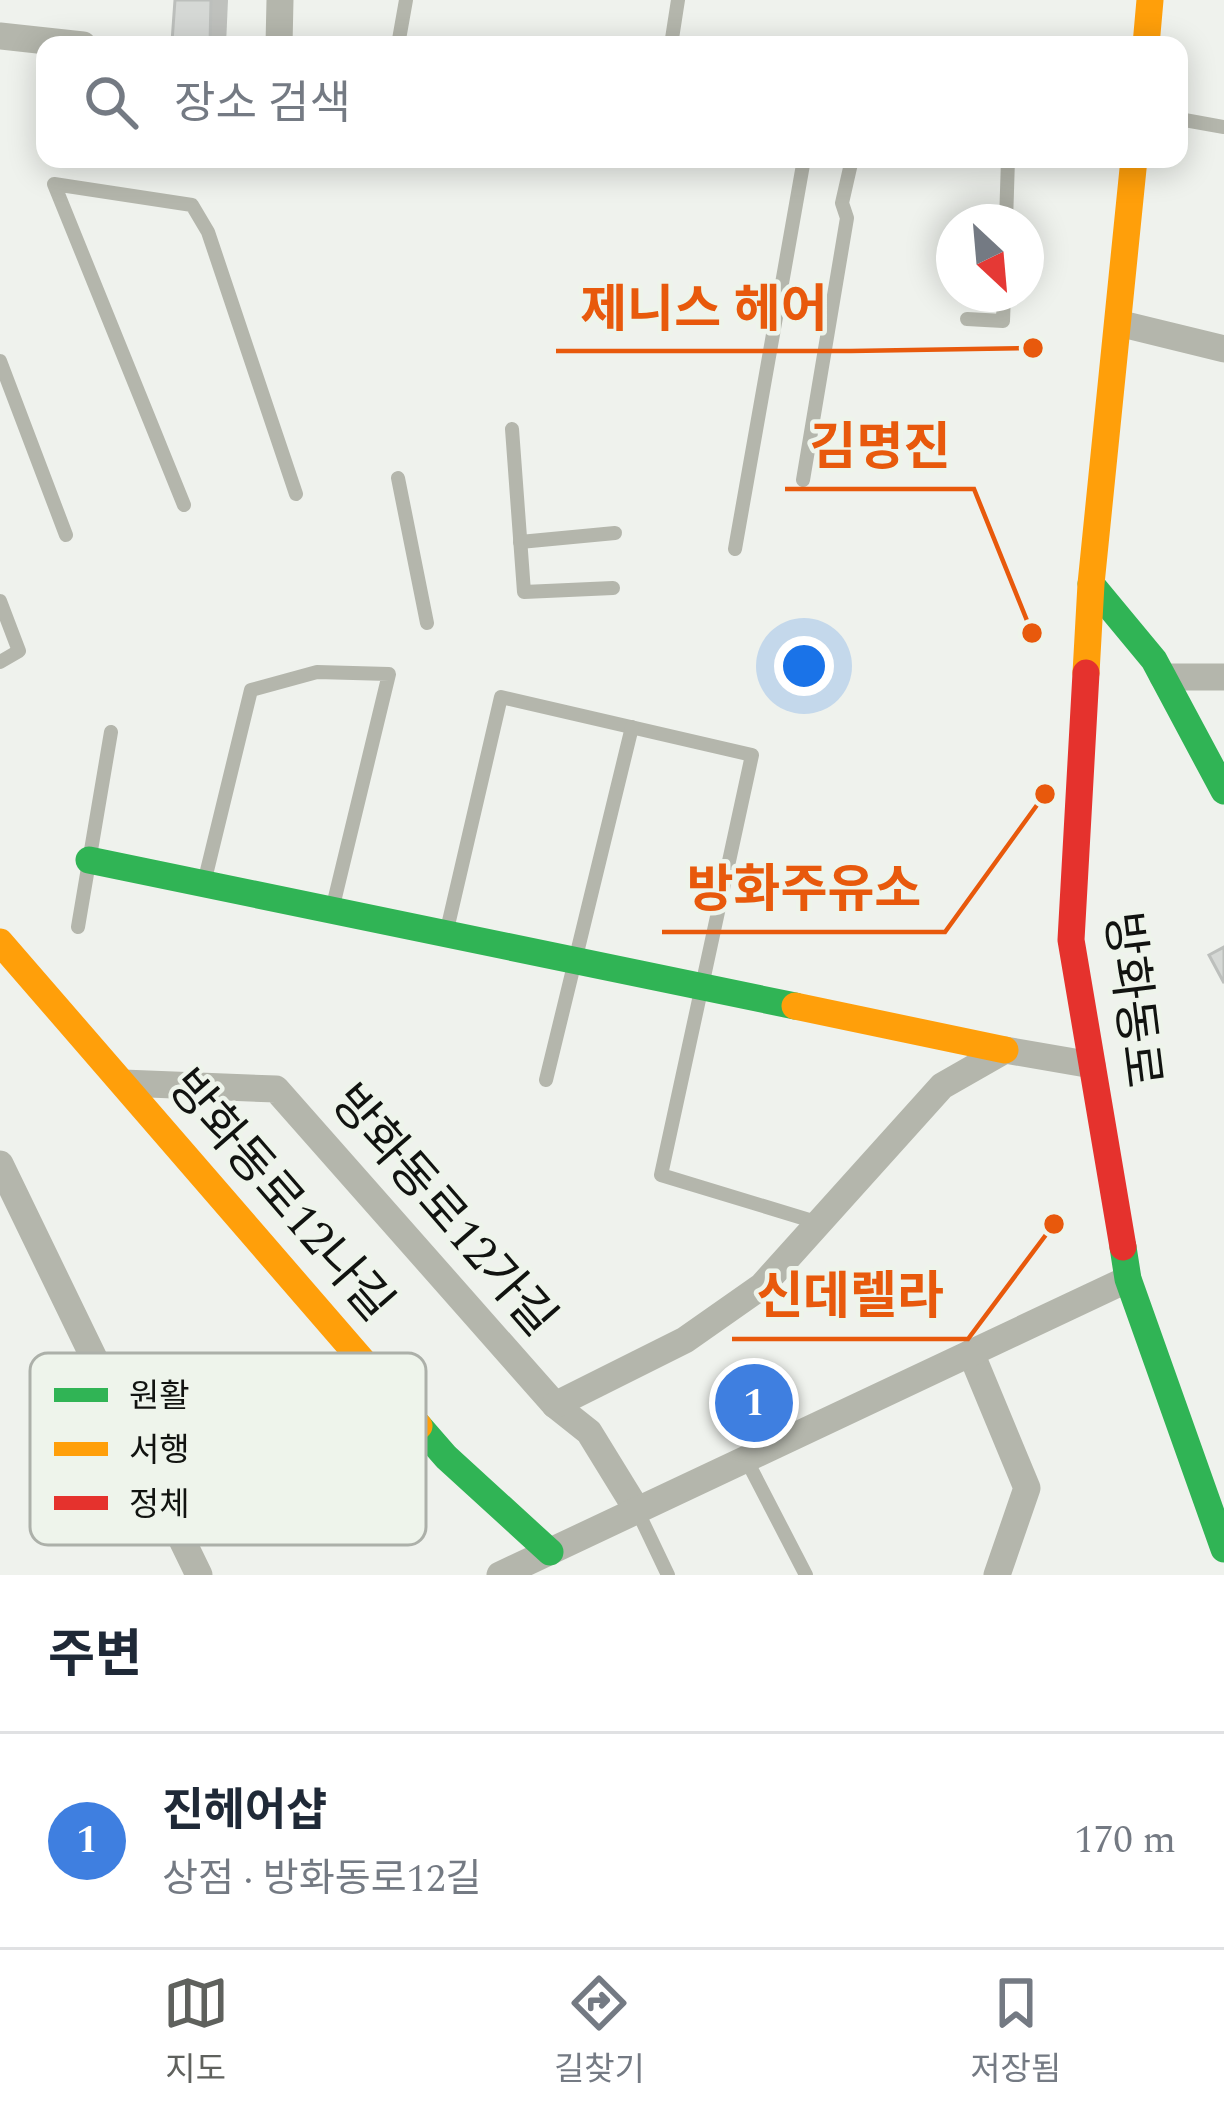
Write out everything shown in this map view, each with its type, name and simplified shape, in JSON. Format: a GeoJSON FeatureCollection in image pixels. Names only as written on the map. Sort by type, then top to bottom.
{"type":"FeatureCollection","features":[{"type":"Feature","properties":{"kind":"street"},"geometry":{"type":"LineString","coordinates":[[278,36],[280,0]]}},
{"type":"Feature","properties":{"kind":"street"},"geometry":{"type":"LineString","coordinates":[[1146,36],[1150,0]]}},
{"type":"Feature","properties":{"kind":"street"},"geometry":{"type":"LineString","coordinates":[[0,36],[36,40]]}},
{"type":"Feature","properties":{"kind":"street","name":"방화동로"},"geometry":{"type":"LineString","coordinates":[[1133,168],[1091,584],[1071,940],[1128,1279],[1224,1549]]}},
{"type":"Feature","properties":{"kind":"street"},"geometry":{"type":"LineString","coordinates":[[1118,323],[1224,349]]}},
{"type":"Feature","properties":{"kind":"street"},"geometry":{"type":"LineString","coordinates":[[1091,584],[1163,676],[1224,791]]}},
{"type":"Feature","properties":{"kind":"street"},"geometry":{"type":"LineString","coordinates":[[1163,676],[1224,676]]}},
{"type":"Feature","properties":{"kind":"street"},"geometry":{"type":"LineString","coordinates":[[89,860],[1092,1065]]}},
{"type":"Feature","properties":{"kind":"street","name":"방화동로12나길"},"geometry":{"type":"LineString","coordinates":[[0,942],[357,1353]]}},
{"type":"Feature","properties":{"kind":"street"},"geometry":{"type":"LineString","coordinates":[[555,1406],[685,1340],[762,1286],[942,1086],[1004,1050]]}},
{"type":"Feature","properties":{"kind":"street","name":"방화동로12가길"},"geometry":{"type":"LineString","coordinates":[[123,1083],[276,1089],[555,1406],[589,1432],[637,1510]]}},
{"type":"Feature","properties":{"kind":"street"},"geometry":{"type":"LineString","coordinates":[[0,1164],[92,1353]]}},
{"type":"Feature","properties":{"kind":"street"},"geometry":{"type":"LineString","coordinates":[[500,1575],[1128,1279]]}},
{"type":"Feature","properties":{"kind":"street"},"geometry":{"type":"LineString","coordinates":[[971,1353],[1027,1489],[997,1575]]}},
{"type":"Feature","properties":{"kind":"street","name":"방화동로12나길"},"geometry":{"type":"LineString","coordinates":[[426,1433],[550,1552]]}},
{"type":"Feature","properties":{"kind":"street"},"geometry":{"type":"LineString","coordinates":[[185,1545],[200,1575]]}},
{"type":"Feature","properties":{"kind":"lane"},"geometry":{"type":"LineString","coordinates":[[400,36],[406,0]]}},
{"type":"Feature","properties":{"kind":"lane"},"geometry":{"type":"LineString","coordinates":[[673,36],[679,0]]}},
{"type":"Feature","properties":{"kind":"lane"},"geometry":{"type":"LineString","coordinates":[[1188,121],[1224,127]]}},
{"type":"Feature","properties":{"kind":"lane"},"geometry":{"type":"LineString","coordinates":[[735,549],[802,168]]}},
{"type":"Feature","properties":{"kind":"lane"},"geometry":{"type":"LineString","coordinates":[[803,480],[847,218],[842,203],[850,168]]}},
{"type":"Feature","properties":{"kind":"lane"},"geometry":{"type":"LineString","coordinates":[[1007,204],[1008,168]]}},
{"type":"Feature","properties":{"kind":"lane"},"geometry":{"type":"LineString","coordinates":[[184,505],[54,184],[192,206],[208,232],[296,494]]}},
{"type":"Feature","properties":{"kind":"lane"},"geometry":{"type":"LineString","coordinates":[[968,319],[1003,321],[1003,312]]}},
{"type":"Feature","properties":{"kind":"lane"},"geometry":{"type":"LineString","coordinates":[[0,361],[66,536]]}},
{"type":"Feature","properties":{"kind":"lane"},"geometry":{"type":"LineString","coordinates":[[512,429],[524,592],[613,588]]}},
{"type":"Feature","properties":{"kind":"lane"},"geometry":{"type":"LineString","coordinates":[[398,478],[427,623]]}},
{"type":"Feature","properties":{"kind":"lane"},"geometry":{"type":"LineString","coordinates":[[520,542],[615,533]]}},
{"type":"Feature","properties":{"kind":"lane"},"geometry":{"type":"LineString","coordinates":[[0,601],[19,651],[0,662]]}},
{"type":"Feature","properties":{"kind":"lane"},"geometry":{"type":"LineString","coordinates":[[204,884],[251,689],[317,672],[389,674],[332,910]]}},
{"type":"Feature","properties":{"kind":"lane"},"geometry":{"type":"LineString","coordinates":[[446,934],[501,697],[752,754],[661,1175],[819,1223]]}},
{"type":"Feature","properties":{"kind":"lane"},"geometry":{"type":"LineString","coordinates":[[546,1080],[632,727]]}},
{"type":"Feature","properties":{"kind":"lane"},"geometry":{"type":"LineString","coordinates":[[78,927],[111,732]]}},
{"type":"Feature","properties":{"kind":"lane"},"geometry":{"type":"LineString","coordinates":[[746,1459],[806,1575]]}},
{"type":"Feature","properties":{"kind":"lane"},"geometry":{"type":"LineString","coordinates":[[637,1510],[668,1575]]}},
{"type":"Feature","properties":{"kind":"building"},"geometry":{"type":"Polygon","coordinates":[[[175,0],[211,0],[210,36],[172,36],[175,0]]]}},
{"type":"Feature","properties":{"kind":"building"},"geometry":{"type":"Polygon","coordinates":[[[1224,947],[1224,983],[1209,955],[1224,947]]]}},
{"type":"Feature","properties":{"kind":"traffic: fast"},"geometry":{"type":"LineString","coordinates":[[1091,584],[1154,660],[1224,791]]}},
{"type":"Feature","properties":{"kind":"traffic: fast"},"geometry":{"type":"LineString","coordinates":[[89,860],[795,1006]]}},
{"type":"Feature","properties":{"kind":"traffic: fast"},"geometry":{"type":"LineString","coordinates":[[1123,1247],[1128,1279],[1224,1549]]}},
{"type":"Feature","properties":{"kind":"traffic: fast"},"geometry":{"type":"LineString","coordinates":[[426,1434],[550,1552]]}},
{"type":"Feature","properties":{"kind":"traffic: slow"},"geometry":{"type":"LineString","coordinates":[[1147,36],[1150,0]]}},
{"type":"Feature","properties":{"kind":"traffic: slow"},"geometry":{"type":"LineString","coordinates":[[1086,673],[1133,168]]}},
{"type":"Feature","properties":{"kind":"traffic: slow"},"geometry":{"type":"LineString","coordinates":[[0,942],[356,1353]]}},
{"type":"Feature","properties":{"kind":"traffic: slow"},"geometry":{"type":"LineString","coordinates":[[795,1006],[1005,1050]]}},
{"type":"Feature","properties":{"kind":"traffic: jam"},"geometry":{"type":"LineString","coordinates":[[1086,673],[1071,940],[1123,1247]]}},
{"type":"Feature","properties":{"kind":"place","name":"제니스 헤어"},"geometry":{"type":"Point","coordinates":[1033,348]}},
{"type":"Feature","properties":{"kind":"place","name":"김명진"},"geometry":{"type":"Point","coordinates":[1032,633]}},
{"type":"Feature","properties":{"kind":"place","name":"방화주유소"},"geometry":{"type":"Point","coordinates":[1045,794]}},
{"type":"Feature","properties":{"kind":"place","name":"신데렐라"},"geometry":{"type":"Point","coordinates":[1054,1224]}},
{"type":"Feature","properties":{"kind":"place","name":"진헤어샵"},"geometry":{"type":"Point","coordinates":[754,1403]}}]}
